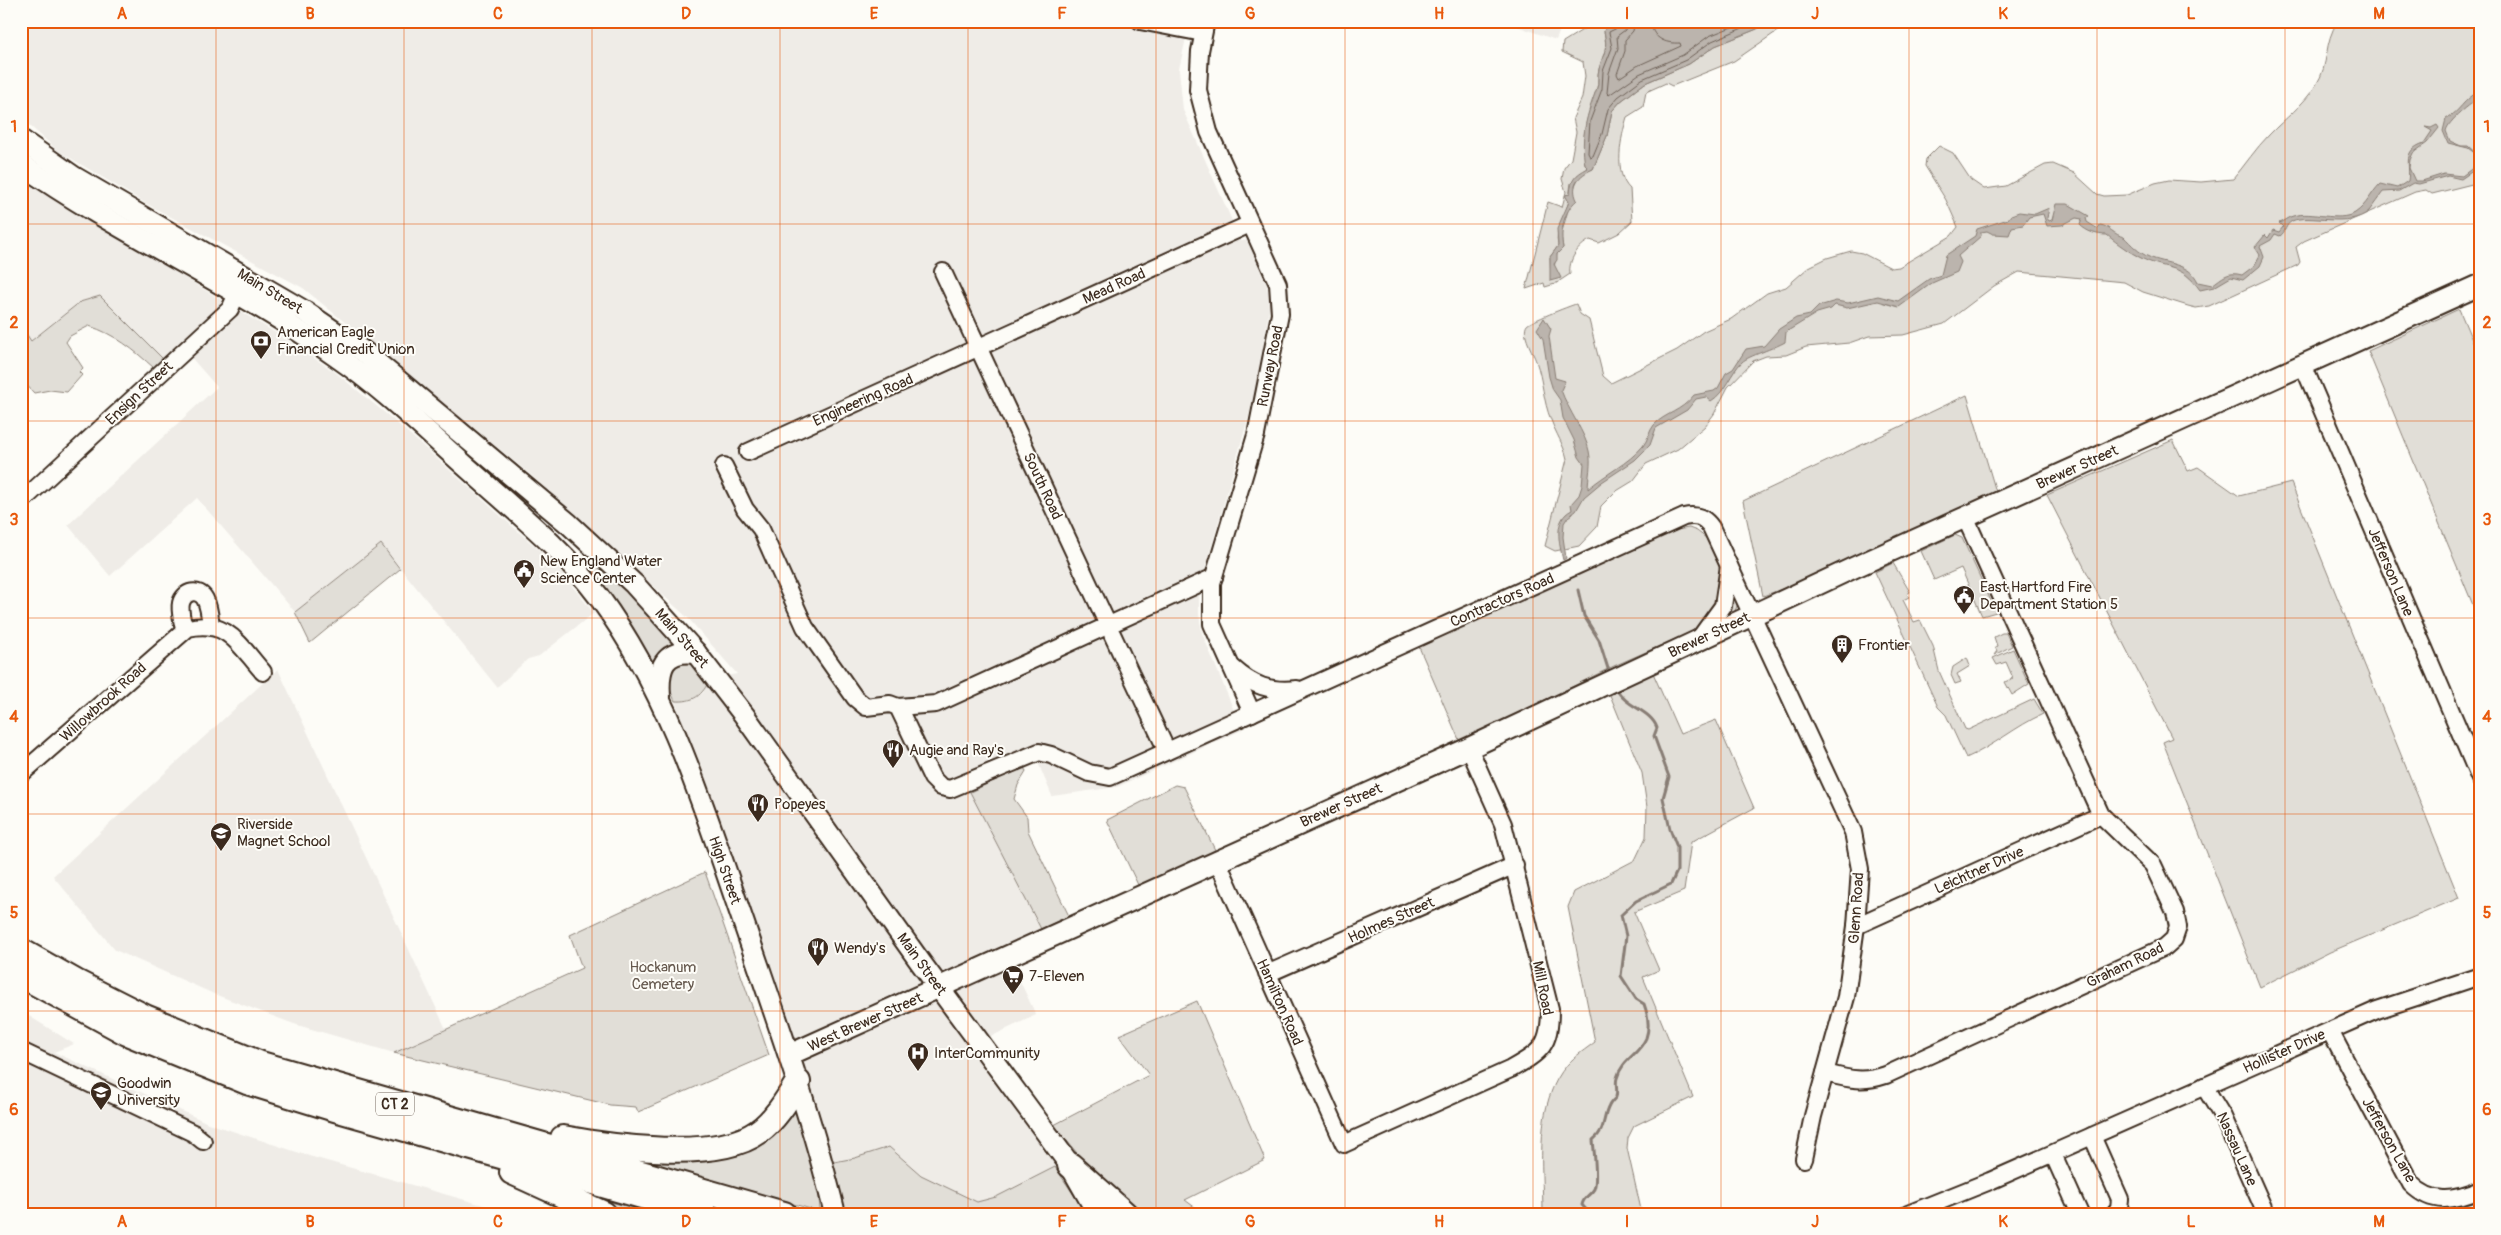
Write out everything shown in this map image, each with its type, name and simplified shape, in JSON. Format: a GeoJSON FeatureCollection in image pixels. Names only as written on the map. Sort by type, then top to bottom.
{"type":"FeatureCollection","features":[{"type":"Feature","properties":{"kind":"highway","name":"CT 2"},"geometry":{"type":"LineString","coordinates":[[21,951],[110,1000],[222,1050],[301,1077],[784,1214]]}},
{"type":"Feature","properties":{"kind":"highway","name":"CT 2"},"geometry":{"type":"LineString","coordinates":[[21,976],[110,1024],[211,1068],[286,1095],[705,1214]]}},
{"type":"Feature","properties":{"kind":"highway"},"geometry":{"type":"LineString","coordinates":[[472,1126],[506,1127],[611,1145],[671,1148],[716,1147],[744,1140],[760,1131],[777,1114],[798,1082]]}},
{"type":"Feature","properties":{"kind":"highway"},"geometry":{"type":"LineString","coordinates":[[423,1134],[455,1151],[524,1177],[604,1214]]}},
{"type":"Feature","properties":{"kind":"highway"},"geometry":{"type":"LineString","coordinates":[[1070,1165],[1125,1214]]}},
{"type":"Feature","properties":{"kind":"main road","name":"Main Street"},"geometry":{"type":"LineString","coordinates":[[21,140],[241,285],[296,330],[358,360],[418,395],[580,534],[634,584],[696,653],[744,714],[939,987],[1070,1165],[1098,1214]]}},
{"type":"Feature","properties":{"kind":"main road","name":"Main Street"},"geometry":{"type":"LineString","coordinates":[[21,164],[75,199],[241,285]]}},
{"type":"Feature","properties":{"kind":"main road","name":"Brewer Street"},"geometry":{"type":"LineString","coordinates":[[939,987],[1469,748],[1752,614],[2480,285]]}},
{"type":"Feature","properties":{"kind":"main road","name":"Main Street"},"geometry":{"type":"LineString","coordinates":[[358,360],[402,408],[560,552]]}},
{"type":"Feature","properties":{"kind":"main road"},"geometry":{"type":"LineString","coordinates":[[560,552],[580,534]]}},
{"type":"Feature","properties":{"kind":"main road","name":"High Street"},"geometry":{"type":"LineString","coordinates":[[560,552],[588,584],[617,622],[660,697],[694,779],[789,1055],[821,1158],[835,1214]]}},
{"type":"Feature","properties":{"kind":"main road"},"geometry":{"type":"LineString","coordinates":[[660,697],[660,674],[665,662],[677,654],[696,653]]}},
{"type":"Feature","properties":{"kind":"main road","name":"West Brewer Street"},"geometry":{"type":"LineString","coordinates":[[789,1055],[939,987]]}},
{"type":"Feature","properties":{"kind":"street"},"geometry":{"type":"LineString","coordinates":[[1140,21],[1205,27]]}},
{"type":"Feature","properties":{"kind":"street","name":"Runway Road"},"geometry":{"type":"LineString","coordinates":[[1205,27],[1198,90],[1209,132],[1278,284],[1280,314],[1256,435],[1214,577],[1212,624],[1252,713]]}},
{"type":"Feature","properties":{"kind":"street","name":"Mead Road"},"geometry":{"type":"LineString","coordinates":[[978,348],[1250,224]]}},
{"type":"Feature","properties":{"kind":"street","name":"South Road"},"geometry":{"type":"LineString","coordinates":[[943,272],[1167,751]]}},
{"type":"Feature","properties":{"kind":"street","name":"Ensign Street"},"geometry":{"type":"LineString","coordinates":[[21,502],[230,309],[241,285]]}},
{"type":"Feature","properties":{"kind":"street","name":"Engineering Road"},"geometry":{"type":"LineString","coordinates":[[748,452],[978,348]]}},
{"type":"Feature","properties":{"kind":"street","name":"Jefferson Lane"},"geometry":{"type":"LineString","coordinates":[[2303,365],[2480,779]]}},
{"type":"Feature","properties":{"kind":"street"},"geometry":{"type":"LineString","coordinates":[[724,466],[745,509],[761,529],[805,627],[855,698],[866,707],[890,704],[898,707],[936,704],[1110,630],[1214,577]]}},
{"type":"Feature","properties":{"kind":"street","name":"Contractors Road"},"geometry":{"type":"LineString","coordinates":[[898,707],[932,778],[941,787],[950,789],[1039,752],[1051,755],[1088,773],[1110,776],[1684,517],[1697,516],[1708,522],[1752,614]]}},
{"type":"Feature","properties":{"kind":"street","name":"Graham Road"},"geometry":{"type":"LineString","coordinates":[[1825,1073],[1856,1080],[1871,1080],[1886,1075],[2165,948],[2174,939],[2178,927],[2175,912],[2153,865],[2101,815],[1965,517]]}},
{"type":"Feature","properties":{"kind":"street"},"geometry":{"type":"LineString","coordinates":[[1699,639],[1723,606],[1729,566]]}},
{"type":"Feature","properties":{"kind":"street"},"geometry":{"type":"LineString","coordinates":[[211,626],[204,597],[199,593],[191,593],[184,597],[181,604],[184,630],[211,626],[226,632],[263,672]]}},
{"type":"Feature","properties":{"kind":"street","name":"Glenn Road"},"geometry":{"type":"LineString","coordinates":[[1752,614],[1853,832],[1860,869],[1856,926],[1846,997],[1813,1116],[1804,1159]]}},
{"type":"Feature","properties":{"kind":"street","name":"Willowbrook Road"},"geometry":{"type":"LineString","coordinates":[[21,774],[184,630]]}},
{"type":"Feature","properties":{"kind":"street"},"geometry":{"type":"LineString","coordinates":[[1228,663],[1251,682],[1262,687],[1277,690],[1307,688]]}},
{"type":"Feature","properties":{"kind":"street","name":"Mill Road"},"geometry":{"type":"LineString","coordinates":[[1344,1144],[1511,1069],[1531,1057],[1544,1045],[1550,1028],[1550,1009],[1504,824],[1469,748]]}},
{"type":"Feature","properties":{"kind":"street","name":"Leichtner Drive"},"geometry":{"type":"LineString","coordinates":[[1856,926],[2101,815]]}},
{"type":"Feature","properties":{"kind":"street","name":"Hamilton Road"},"geometry":{"type":"LineString","coordinates":[[1218,860],[1344,1144]]}},
{"type":"Feature","properties":{"kind":"street","name":"Holmes Street"},"geometry":{"type":"LineString","coordinates":[[1267,974],[1515,865]]}},
{"type":"Feature","properties":{"kind":"street","name":"Hollister Drive"},"geometry":{"type":"LineString","coordinates":[[1908,1214],[2053,1154],[2386,1006],[2480,976]]}},
{"type":"Feature","properties":{"kind":"street","name":"Jefferson Lane"},"geometry":{"type":"LineString","coordinates":[[2330,1030],[2411,1184],[2425,1195],[2445,1200],[2459,1198],[2480,1190]]}},
{"type":"Feature","properties":{"kind":"street"},"geometry":{"type":"LineString","coordinates":[[21,1051],[193,1133],[203,1141]]}},
{"type":"Feature","properties":{"kind":"street","name":"Nassau Lane"},"geometry":{"type":"LineString","coordinates":[[2204,1086],[2222,1117],[2266,1214]]}},
{"type":"Feature","properties":{"kind":"street"},"geometry":{"type":"LineString","coordinates":[[2092,1136],[2120,1199],[2119,1208],[2114,1214]]}},
{"type":"Feature","properties":{"kind":"street"},"geometry":{"type":"LineString","coordinates":[[2053,1154],[2080,1214]]}},
{"type":"Feature","properties":{"kind":"shaded area"},"geometry":{"type":"Polygon","coordinates":[[[21,21],[1190,21],[1179,69],[1183,110],[1241,241],[1247,240],[1267,286],[1270,305],[1254,398],[1199,590],[1199,614],[1202,633],[1242,730],[1117,787],[1052,796],[1036,758],[968,787],[1041,929],[1040,949],[1011,962],[1036,1015],[990,1037],[977,1051],[1061,1165],[996,1197],[977,1202],[921,1175],[889,1147],[855,1158],[829,1163],[803,1066],[675,701],[690,701],[703,693],[710,679],[737,674],[688,618],[531,475],[303,288],[145,203],[57,150],[21,118],[21,21]]]}},
{"type":"Feature","properties":{"kind":"shaded area"},"geometry":{"type":"Polygon","coordinates":[[[1503,21],[1564,21],[1556,40],[1503,21]]]}},
{"type":"Feature","properties":{"kind":"shaded area"},"geometry":{"type":"Polygon","coordinates":[[[21,173],[81,215],[276,333],[335,372],[396,422],[540,551],[560,571],[594,613],[539,656],[528,659],[497,687],[381,544],[295,612],[197,498],[110,576],[68,525],[217,387],[188,354],[175,369],[135,333],[100,296],[80,302],[30,341],[21,326],[21,173]]]}},
{"type":"Feature","properties":{"kind":"shaded area","name":"Riverside Magnet School"},"geometry":{"type":"Polygon","coordinates":[[[278,669],[446,1029],[394,1053],[294,1024],[214,994],[115,950],[53,876],[278,669]]]}},
{"type":"Feature","properties":{"kind":"shaded area","name":"Goodwin University"},"geometry":{"type":"Polygon","coordinates":[[[21,1011],[74,1044],[54,1052],[208,1123],[309,1156],[515,1214],[21,1214],[21,1011]]]}},
{"type":"Feature","properties":{"kind":"green space"},"geometry":{"type":"Polygon","coordinates":[[[1597,21],[1630,21],[1608,25],[1604,31],[1605,51],[1598,71],[1598,86],[1585,127],[1584,147],[1588,168],[1581,174],[1593,169],[1607,136],[1612,111],[1621,101],[1645,83],[1689,64],[1715,46],[1757,29],[1768,21],[1792,21],[1734,61],[1672,86],[1666,83],[1646,92],[1643,107],[1627,117],[1621,144],[1620,164],[1625,182],[1630,189],[1632,221],[1619,233],[1599,243],[1590,240],[1582,246],[1572,259],[1570,274],[1555,284],[1545,287],[1544,283],[1526,289],[1548,202],[1562,207],[1566,192],[1562,179],[1564,168],[1571,159],[1576,132],[1573,118],[1582,98],[1585,76],[1583,62],[1562,52],[1563,42],[1597,21]],[[1581,174],[1571,183],[1568,206],[1558,233],[1558,246],[1550,257],[1551,281],[1557,254],[1563,248],[1561,235],[1576,182],[1581,174]]]}},
{"type":"Feature","properties":{"kind":"green space"},"geometry":{"type":"Polygon","coordinates":[[[2338,21],[2480,21],[2480,182],[2432,194],[2426,190],[2415,192],[2304,241],[2296,247],[2300,262],[2298,265],[2209,306],[2196,308],[2188,306],[2143,292],[2124,282],[2019,272],[1994,286],[1944,324],[1903,335],[1869,336],[1849,343],[1806,347],[1786,355],[1766,356],[1753,361],[1728,387],[1714,414],[1705,426],[1678,449],[1646,464],[1633,481],[1615,492],[1601,506],[1597,527],[1579,546],[1555,551],[1545,546],[1567,459],[1548,413],[1536,361],[1526,338],[1525,333],[1529,323],[1576,304],[1580,314],[1589,320],[1603,376],[1611,383],[1677,350],[1704,331],[1731,319],[1767,293],[1786,287],[1809,267],[1827,258],[1851,251],[1862,253],[1891,268],[1899,267],[1951,236],[1958,227],[1946,200],[1925,166],[1926,159],[1939,146],[1953,153],[1971,180],[1984,189],[2006,186],[2045,165],[2053,164],[2074,173],[2097,194],[2104,196],[2127,195],[2155,183],[2169,180],[2201,182],[2233,179],[2264,140],[2300,106],[2316,85],[2323,69],[2330,37],[2338,21]]]}},
{"type":"Feature","properties":{"kind":"green space"},"geometry":{"type":"Polygon","coordinates":[[[100,296],[163,359],[154,368],[116,338],[89,326],[70,336],[66,342],[83,368],[79,372],[82,375],[67,392],[50,390],[34,393],[21,379],[21,326],[31,341],[80,302],[100,296]]]}},
{"type":"Feature","properties":{"kind":"green space"},"geometry":{"type":"Polygon","coordinates":[[[2459,309],[2480,359],[2480,622],[2368,351],[2459,309]]]}},
{"type":"Feature","properties":{"kind":"green space"},"geometry":{"type":"Polygon","coordinates":[[[1967,395],[1996,492],[1796,584],[1763,596],[1743,501],[1967,395]]]}},
{"type":"Feature","properties":{"kind":"green space"},"geometry":{"type":"Polygon","coordinates":[[[2173,440],[2188,471],[2198,467],[2239,496],[2291,483],[2459,898],[2330,952],[2260,987],[2163,742],[2172,738],[2047,495],[2173,440]]]}},
{"type":"Feature","properties":{"kind":"green space"},"geometry":{"type":"Polygon","coordinates":[[[1689,528],[1706,538],[1738,604],[1734,613],[1614,666],[1460,742],[1419,647],[1676,530],[1689,528]]]}},
{"type":"Feature","properties":{"kind":"green space"},"geometry":{"type":"Polygon","coordinates":[[[1955,535],[1962,538],[1996,612],[1982,616],[1961,568],[1934,580],[1921,551],[1955,535]]]}},
{"type":"Feature","properties":{"kind":"green space"},"geometry":{"type":"Polygon","coordinates":[[[381,544],[400,569],[310,643],[295,612],[381,544]]]}},
{"type":"Feature","properties":{"kind":"green space"},"geometry":{"type":"Polygon","coordinates":[[[588,551],[677,643],[654,665],[634,631],[586,562],[588,551]]]}},
{"type":"Feature","properties":{"kind":"green space"},"geometry":{"type":"Polygon","coordinates":[[[1893,563],[1910,592],[1907,594],[1909,597],[1903,600],[1914,622],[1920,620],[1933,646],[1939,671],[1965,729],[1968,730],[2034,699],[2043,714],[1966,758],[1946,715],[1938,707],[1875,572],[1893,563]]]}},
{"type":"Feature","properties":{"kind":"green space"},"geometry":{"type":"Polygon","coordinates":[[[2006,633],[2012,646],[1994,655],[1997,651],[1995,647],[1997,646],[1994,637],[2006,633]]]}},
{"type":"Feature","properties":{"kind":"green space"},"geometry":{"type":"Polygon","coordinates":[[[2013,649],[2029,684],[2012,695],[2005,682],[2013,678],[2006,662],[1997,665],[1993,658],[2013,649]]]}},
{"type":"Feature","properties":{"kind":"green space"},"geometry":{"type":"Polygon","coordinates":[[[1967,658],[1970,666],[1957,674],[1961,682],[1955,684],[1951,675],[1953,667],[1967,658]]]}},
{"type":"Feature","properties":{"kind":"green space"},"geometry":{"type":"Polygon","coordinates":[[[692,662],[710,679],[704,690],[697,697],[675,701],[667,683],[673,664],[692,662]]]}},
{"type":"Feature","properties":{"kind":"green space"},"geometry":{"type":"Polygon","coordinates":[[[1653,673],[1680,734],[1716,720],[1754,808],[1691,842],[1684,891],[1634,912],[1659,970],[1643,977],[1693,1097],[1634,1126],[1628,1138],[1627,1148],[1642,1214],[1543,1214],[1542,1136],[1549,1097],[1557,1080],[1568,1064],[1595,1042],[1568,907],[1574,892],[1635,860],[1646,837],[1647,807],[1642,773],[1610,695],[1653,673]]]}},
{"type":"Feature","properties":{"kind":"green space"},"geometry":{"type":"Polygon","coordinates":[[[1024,767],[1026,772],[1018,785],[1014,799],[1027,817],[1028,831],[1069,916],[1041,929],[970,792],[1024,767]]]}},
{"type":"Feature","properties":{"kind":"green space"},"geometry":{"type":"Polygon","coordinates":[[[1175,785],[1184,787],[1217,854],[1139,887],[1107,820],[1175,785]]]}},
{"type":"Feature","properties":{"kind":"green space","name":"Hockanum Cemetery"},"geometry":{"type":"Polygon","coordinates":[[[705,872],[769,1055],[638,1112],[636,1107],[610,1105],[394,1053],[582,968],[570,935],[705,872]]]}},
{"type":"Feature","properties":{"kind":"green space"},"geometry":{"type":"Polygon","coordinates":[[[1197,1001],[1265,1160],[1185,1200],[1204,1214],[1138,1214],[1085,1163],[1054,1125],[1149,1075],[1119,1035],[1197,1001]]]}},
{"type":"Feature","properties":{"kind":"green space"},"geometry":{"type":"Polygon","coordinates":[[[794,1102],[816,1182],[820,1209],[818,1211],[613,1153],[690,1154],[794,1102]]]}},
{"type":"Feature","properties":{"kind":"green space"},"geometry":{"type":"Polygon","coordinates":[[[889,1147],[921,1175],[977,1202],[996,1197],[1055,1167],[1087,1214],[843,1214],[829,1163],[855,1158],[889,1147]]]}},
{"type":"Feature","properties":{"kind":"green space"},"geometry":{"type":"Polygon","coordinates":[[[595,1197],[656,1214],[620,1214],[593,1200],[595,1197]]]}},
{"type":"Feature","properties":{"kind":"water"},"geometry":{"type":"Polygon","coordinates":[[[1630,21],[1667,23],[1685,21],[1768,21],[1757,29],[1715,46],[1689,64],[1645,83],[1621,101],[1612,111],[1607,136],[1593,169],[1580,177],[1575,185],[1577,200],[1568,210],[1562,235],[1563,248],[1557,254],[1557,260],[1554,264],[1561,278],[1550,281],[1550,257],[1558,246],[1557,229],[1569,202],[1565,195],[1570,194],[1574,178],[1588,168],[1585,165],[1584,135],[1587,116],[1598,86],[1598,71],[1605,51],[1604,31],[1607,25],[1630,21]]]}},
{"type":"Feature","properties":{"kind":"water"},"geometry":{"type":"Polygon","coordinates":[[[2480,91],[2480,98],[2455,117],[2446,131],[2450,141],[2461,146],[2468,146],[2480,157],[2468,148],[2448,143],[2443,131],[2446,119],[2455,113],[2469,98],[2480,91]]]}},
{"type":"Feature","properties":{"kind":"water"},"geometry":{"type":"Polygon","coordinates":[[[2437,125],[2439,128],[2427,143],[2413,153],[2410,160],[2409,168],[2415,181],[2422,181],[2444,174],[2462,176],[2478,164],[2480,166],[2461,179],[2448,176],[2419,184],[2413,183],[2399,191],[2383,192],[2369,211],[2351,219],[2299,219],[2292,221],[2280,236],[2275,234],[2271,240],[2260,246],[2264,257],[2260,266],[2243,280],[2231,277],[2214,287],[2200,290],[2187,275],[2180,271],[2152,263],[2133,254],[2107,235],[2096,234],[2086,230],[2080,225],[2082,219],[2076,218],[2062,225],[2047,226],[2043,214],[2029,217],[2023,225],[2012,227],[2009,235],[1993,234],[1987,231],[1981,232],[1981,236],[1958,256],[1961,262],[1957,272],[1932,283],[1899,307],[1878,301],[1847,308],[1835,305],[1831,309],[1817,313],[1786,332],[1785,342],[1742,362],[1724,388],[1711,401],[1706,397],[1696,399],[1687,410],[1656,428],[1650,445],[1635,460],[1602,482],[1584,497],[1576,511],[1564,523],[1563,537],[1566,558],[1563,560],[1559,539],[1560,525],[1566,514],[1572,510],[1571,504],[1579,495],[1582,486],[1584,464],[1579,457],[1574,440],[1563,418],[1560,400],[1553,390],[1549,377],[1543,339],[1537,329],[1544,318],[1551,329],[1549,336],[1555,378],[1565,381],[1561,390],[1589,451],[1588,489],[1637,452],[1645,444],[1652,427],[1658,421],[1684,405],[1694,395],[1714,391],[1718,388],[1726,373],[1733,369],[1746,349],[1764,346],[1779,329],[1796,318],[1810,315],[1819,306],[1836,301],[1848,303],[1878,296],[1898,301],[1929,279],[1941,275],[1946,255],[1975,236],[1977,229],[2008,219],[2011,215],[2019,212],[2035,214],[2049,208],[2047,218],[2049,221],[2052,220],[2056,204],[2068,204],[2089,216],[2086,218],[2087,222],[2098,229],[2100,225],[2106,227],[2124,237],[2145,255],[2183,268],[2189,271],[2198,282],[2212,285],[2229,274],[2242,275],[2254,266],[2260,255],[2255,247],[2265,235],[2268,238],[2273,230],[2279,232],[2283,227],[2279,223],[2288,218],[2308,214],[2332,217],[2348,216],[2363,206],[2380,184],[2397,188],[2408,181],[2408,159],[2412,150],[2424,143],[2432,131],[2425,127],[2431,128],[2437,125]]]}},
{"type":"Feature","properties":{"kind":"waterway"},"geometry":{"type":"LineString","coordinates":[[1578,590],[1584,616],[1599,640],[1610,675]]}},
{"type":"Feature","properties":{"kind":"waterway"},"geometry":{"type":"LineString","coordinates":[[1590,1214],[1582,1205],[1595,1185],[1593,1140],[1600,1132],[1607,1111],[1616,1097],[1616,1080],[1619,1072],[1643,1044],[1648,1030],[1644,1004],[1636,999],[1621,976],[1626,936],[1621,915],[1636,901],[1671,884],[1677,871],[1677,847],[1670,829],[1663,798],[1669,777],[1654,736],[1657,728],[1649,717],[1625,700],[1616,688]]}},
{"type":"Feature","properties":{"kind":"place","name":"American Eagle Financial Credit Union"},"geometry":{"type":"Point","coordinates":[261,360]}},
{"type":"Feature","properties":{"kind":"place","name":"New England Water Science Center"},"geometry":{"type":"Point","coordinates":[524,589]}},
{"type":"Feature","properties":{"kind":"place","name":"East Hartford Fire Department Station 5"},"geometry":{"type":"Point","coordinates":[1964,615]}},
{"type":"Feature","properties":{"kind":"place","name":"Frontier"},"geometry":{"type":"Point","coordinates":[1842,664]}},
{"type":"Feature","properties":{"kind":"place","name":"Augie and Ray's"},"geometry":{"type":"Point","coordinates":[893,769]}},
{"type":"Feature","properties":{"kind":"place","name":"Popeyes"},"geometry":{"type":"Point","coordinates":[758,823]}},
{"type":"Feature","properties":{"kind":"place","name":"Riverside Magnet School"},"geometry":{"type":"Point","coordinates":[221,852]}},
{"type":"Feature","properties":{"kind":"place","name":"Wendy's"},"geometry":{"type":"Point","coordinates":[818,967]}},
{"type":"Feature","properties":{"kind":"place","name":"7-Eleven"},"geometry":{"type":"Point","coordinates":[1013,995]}},
{"type":"Feature","properties":{"kind":"place","name":"InterCommunity"},"geometry":{"type":"Point","coordinates":[918,1072]}},
{"type":"Feature","properties":{"kind":"place","name":"Goodwin University"},"geometry":{"type":"Point","coordinates":[101,1111]}}]}
